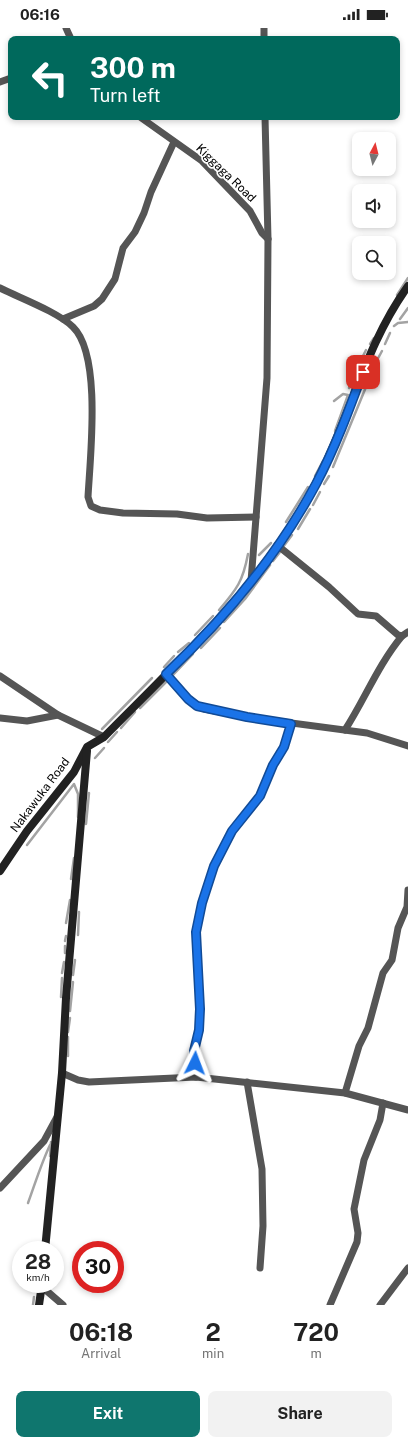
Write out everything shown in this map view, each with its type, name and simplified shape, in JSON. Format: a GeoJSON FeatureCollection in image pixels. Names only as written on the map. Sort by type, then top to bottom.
{"type":"FeatureCollection","features":[{"type":"Feature","properties":{"kind":"main road"},"geometry":{"type":"LineString","coordinates":[[46,1241],[62,1073],[66,998],[87,747],[104,737],[218,621],[251,584],[300,512],[316,483],[338,437],[381,330],[408,286]]}},
{"type":"Feature","properties":{"kind":"main road","name":"Nakawuka Road"},"geometry":{"type":"LineString","coordinates":[[0,871],[27,831],[74,772],[87,747]]}},
{"type":"Feature","properties":{"kind":"main road"},"geometry":{"type":"LineString","coordinates":[[39,1305],[40,1293]]}},
{"type":"Feature","properties":{"kind":"street","name":"Kiggaga Road"},"geometry":{"type":"LineString","coordinates":[[144,120],[202,161],[250,210],[262,233],[268,239]]}},
{"type":"Feature","properties":{"kind":"street"},"geometry":{"type":"LineString","coordinates":[[251,584],[267,378],[268,239],[265,120]]}},
{"type":"Feature","properties":{"kind":"street"},"geometry":{"type":"LineString","coordinates":[[63,319],[94,306],[102,299],[115,279],[123,248],[135,232],[144,214],[151,192],[174,142]]}},
{"type":"Feature","properties":{"kind":"street"},"geometry":{"type":"LineString","coordinates":[[0,288],[63,319],[73,327],[84,342],[90,369],[92,430],[88,497],[92,506],[100,510],[124,513],[177,514],[207,518],[256,517]]}},
{"type":"Feature","properties":{"kind":"street"},"geometry":{"type":"LineString","coordinates":[[277,545],[329,587],[358,614],[376,616],[392,631],[405,634],[378,669],[355,715],[345,730]]}},
{"type":"Feature","properties":{"kind":"street"},"geometry":{"type":"LineString","coordinates":[[166,674],[188,699],[197,706],[247,717],[291,724],[367,733],[408,746]]}},
{"type":"Feature","properties":{"kind":"street"},"geometry":{"type":"LineString","coordinates":[[0,676],[58,715],[104,737]]}},
{"type":"Feature","properties":{"kind":"street"},"geometry":{"type":"LineString","coordinates":[[0,718],[27,721],[58,715]]}},
{"type":"Feature","properties":{"kind":"street"},"geometry":{"type":"LineString","coordinates":[[196,1077],[194,1051],[199,1030],[200,1009],[196,932],[202,903],[214,866],[232,831],[260,796],[273,765],[284,747],[291,724]]}},
{"type":"Feature","properties":{"kind":"street"},"geometry":{"type":"LineString","coordinates":[[345,1093],[359,1046],[368,1028],[383,973],[392,960],[398,928],[407,907],[408,890]]}},
{"type":"Feature","properties":{"kind":"street"},"geometry":{"type":"LineString","coordinates":[[63,1050],[67,1070],[78,1080]]}},
{"type":"Feature","properties":{"kind":"street"},"geometry":{"type":"LineString","coordinates":[[62,1073],[78,1080],[89,1082],[196,1077],[248,1082],[345,1093],[408,1110]]}},
{"type":"Feature","properties":{"kind":"street"},"geometry":{"type":"LineString","coordinates":[[248,1082],[262,1169],[263,1226],[260,1268]]}},
{"type":"Feature","properties":{"kind":"street"},"geometry":{"type":"LineString","coordinates":[[330,1305],[357,1242],[358,1233],[354,1210],[364,1160],[380,1120],[383,1103]]}},
{"type":"Feature","properties":{"kind":"street"},"geometry":{"type":"LineString","coordinates":[[0,1188],[44,1141],[57,1117]]}},
{"type":"Feature","properties":{"kind":"street"},"geometry":{"type":"LineString","coordinates":[[380,1305],[408,1268]]}},
{"type":"Feature","properties":{"kind":"street"},"geometry":{"type":"LineString","coordinates":[[50,1293],[64,1305]]}},
{"type":"Feature","properties":{"kind":"waterway"},"geometry":{"type":"LineString","coordinates":[[397,295],[408,278]]}},
{"type":"Feature","properties":{"kind":"waterway"},"geometry":{"type":"LineString","coordinates":[[400,319],[408,308]]}},
{"type":"Feature","properties":{"kind":"waterway"},"geometry":{"type":"LineString","coordinates":[[394,326],[398,323],[408,322]]}},
{"type":"Feature","properties":{"kind":"waterway"},"geometry":{"type":"LineString","coordinates":[[385,344],[390,333]]}},
{"type":"Feature","properties":{"kind":"waterway"},"geometry":{"type":"LineString","coordinates":[[370,344],[374,338]]}},
{"type":"Feature","properties":{"kind":"waterway"},"geometry":{"type":"LineString","coordinates":[[349,388],[366,350]]}},
{"type":"Feature","properties":{"kind":"waterway"},"geometry":{"type":"LineString","coordinates":[[376,362],[382,351]]}},
{"type":"Feature","properties":{"kind":"waterway"},"geometry":{"type":"LineString","coordinates":[[333,467],[373,370]]}},
{"type":"Feature","properties":{"kind":"waterway"},"geometry":{"type":"LineString","coordinates":[[334,401],[343,394],[348,395],[335,431]]}},
{"type":"Feature","properties":{"kind":"waterway"},"geometry":{"type":"LineString","coordinates":[[315,476],[323,461]]}},
{"type":"Feature","properties":{"kind":"waterway"},"geometry":{"type":"LineString","coordinates":[[324,484],[329,476]]}},
{"type":"Feature","properties":{"kind":"waterway"},"geometry":{"type":"LineString","coordinates":[[286,522],[308,487]]}},
{"type":"Feature","properties":{"kind":"waterway"},"geometry":{"type":"LineString","coordinates":[[313,505],[320,492]]}},
{"type":"Feature","properties":{"kind":"waterway"},"geometry":{"type":"LineString","coordinates":[[298,529],[310,509]]}},
{"type":"Feature","properties":{"kind":"waterway"},"geometry":{"type":"LineString","coordinates":[[283,547],[292,535]]}},
{"type":"Feature","properties":{"kind":"waterway"},"geometry":{"type":"LineString","coordinates":[[259,555],[271,543]]}},
{"type":"Feature","properties":{"kind":"waterway"},"geometry":{"type":"LineString","coordinates":[[273,561],[280,552]]}},
{"type":"Feature","properties":{"kind":"waterway"},"geometry":{"type":"LineString","coordinates":[[219,610],[238,584],[244,571],[248,554]]}},
{"type":"Feature","properties":{"kind":"waterway"},"geometry":{"type":"LineString","coordinates":[[224,622],[245,599],[270,565]]}},
{"type":"Feature","properties":{"kind":"waterway"},"geometry":{"type":"LineString","coordinates":[[195,635],[213,616]]}},
{"type":"Feature","properties":{"kind":"waterway"},"geometry":{"type":"LineString","coordinates":[[201,648],[220,628]]}},
{"type":"Feature","properties":{"kind":"waterway"},"geometry":{"type":"LineString","coordinates":[[178,652],[189,643]]}},
{"type":"Feature","properties":{"kind":"waterway"},"geometry":{"type":"LineString","coordinates":[[173,675],[193,654]]}},
{"type":"Feature","properties":{"kind":"waterway"},"geometry":{"type":"LineString","coordinates":[[164,667],[174,656]]}},
{"type":"Feature","properties":{"kind":"waterway"},"geometry":{"type":"LineString","coordinates":[[102,729],[152,678]]}},
{"type":"Feature","properties":{"kind":"waterway"},"geometry":{"type":"LineString","coordinates":[[140,708],[167,681]]}},
{"type":"Feature","properties":{"kind":"waterway"},"geometry":{"type":"LineString","coordinates":[[121,728],[135,712]]}},
{"type":"Feature","properties":{"kind":"waterway"},"geometry":{"type":"LineString","coordinates":[[108,742],[117,732]]}},
{"type":"Feature","properties":{"kind":"waterway"},"geometry":{"type":"LineString","coordinates":[[95,758],[104,748]]}},
{"type":"Feature","properties":{"kind":"waterway"},"geometry":{"type":"LineString","coordinates":[[27,845],[74,784],[78,794],[78,817]]}},
{"type":"Feature","properties":{"kind":"waterway"},"geometry":{"type":"LineString","coordinates":[[86,824],[89,793]]}},
{"type":"Feature","properties":{"kind":"waterway"},"geometry":{"type":"LineString","coordinates":[[71,879],[74,858]]}},
{"type":"Feature","properties":{"kind":"waterway"},"geometry":{"type":"LineString","coordinates":[[66,923],[70,900]]}},
{"type":"Feature","properties":{"kind":"waterway"},"geometry":{"type":"LineString","coordinates":[[78,935],[79,912]]}},
{"type":"Feature","properties":{"kind":"waterway"},"geometry":{"type":"LineString","coordinates":[[65,941],[66,936]]}},
{"type":"Feature","properties":{"kind":"waterway"},"geometry":{"type":"LineString","coordinates":[[65,946],[65,953]]}},
{"type":"Feature","properties":{"kind":"waterway"},"geometry":{"type":"LineString","coordinates":[[73,975],[75,960]]}},
{"type":"Feature","properties":{"kind":"waterway"},"geometry":{"type":"LineString","coordinates":[[62,973],[64,962]]}},
{"type":"Feature","properties":{"kind":"waterway"},"geometry":{"type":"LineString","coordinates":[[61,997],[62,978]]}},
{"type":"Feature","properties":{"kind":"waterway"},"geometry":{"type":"LineString","coordinates":[[70,1011],[73,982]]}},
{"type":"Feature","properties":{"kind":"waterway"},"geometry":{"type":"LineString","coordinates":[[68,1032],[70,1018]]}},
{"type":"Feature","properties":{"kind":"waterway"},"geometry":{"type":"LineString","coordinates":[[68,1037],[68,1056]]}},
{"type":"Feature","properties":{"kind":"waterway"},"geometry":{"type":"LineString","coordinates":[[50,1156],[51,1142]]}},
{"type":"Feature","properties":{"kind":"waterway"},"geometry":{"type":"LineString","coordinates":[[28,1203],[50,1145]]}},
{"type":"Feature","properties":{"kind":"waterway"},"geometry":{"type":"LineString","coordinates":[[33,1305],[34,1297]]}},
{"type":"Feature","properties":{"kind":"route"},"geometry":{"type":"LineString","coordinates":[[195,1063],[194,1051],[198,1037],[200,1009],[196,964],[196,932],[202,903],[214,866],[232,831],[260,796],[273,765],[284,747],[291,724],[204,709],[188,699],[166,674],[226,613],[251,584],[300,512],[327,462],[363,372]]}}]}
